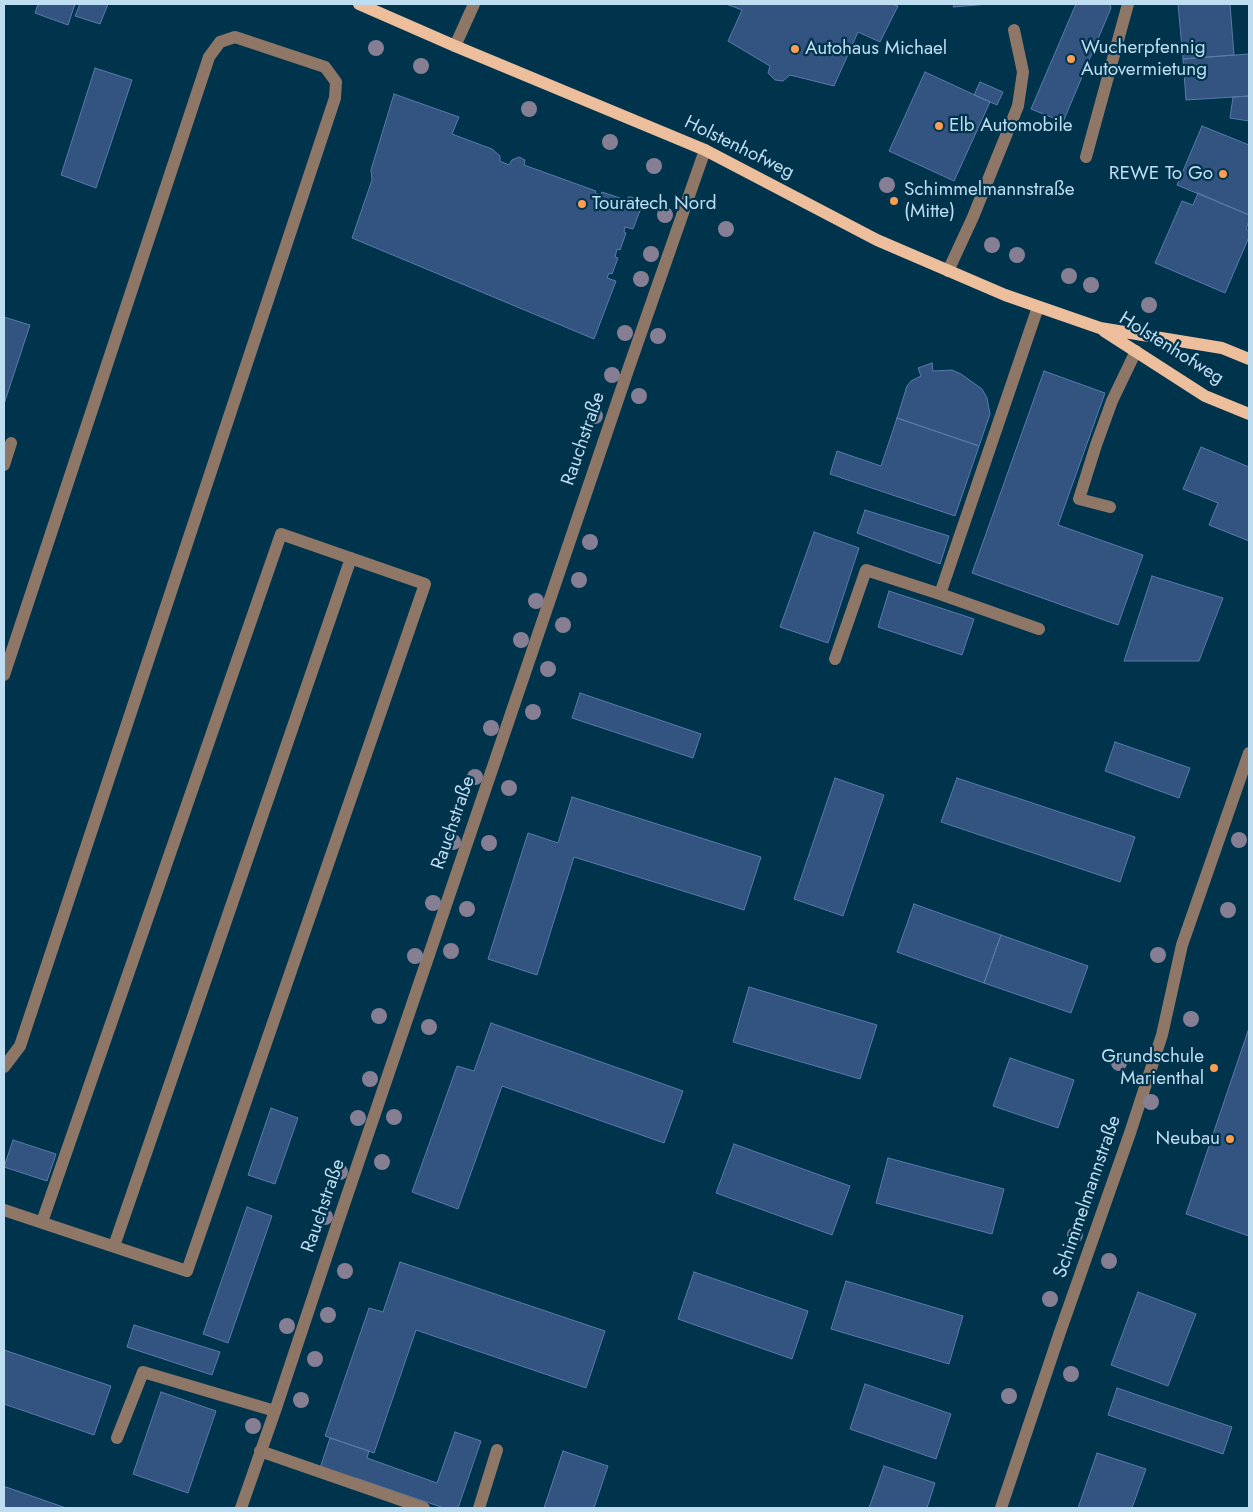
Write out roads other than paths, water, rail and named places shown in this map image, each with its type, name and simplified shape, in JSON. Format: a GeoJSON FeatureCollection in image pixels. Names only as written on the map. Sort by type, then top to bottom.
{"type":"FeatureCollection","features":[{"type":"Feature","properties":{"kind":"main road","name":"Holstenhofweg"},"geometry":{"type":"LineString","coordinates":[[359,4],[705,150],[877,240],[1005,295],[1100,328],[1222,348],[1249,359]]}},
{"type":"Feature","properties":{"kind":"main road","name":"Holstenhofweg"},"geometry":{"type":"LineString","coordinates":[[1100,328],[1205,396],[1249,414]]}},
{"type":"Feature","properties":{"kind":"street"},"geometry":{"type":"LineString","coordinates":[[455,46],[474,4]]}},
{"type":"Feature","properties":{"kind":"street"},"geometry":{"type":"LineString","coordinates":[[1086,157],[1128,4]]}},
{"type":"Feature","properties":{"kind":"street"},"geometry":{"type":"LineString","coordinates":[[948,271],[973,217],[1018,106],[1023,72],[1014,30]]}},
{"type":"Feature","properties":{"kind":"street"},"geometry":{"type":"LineString","coordinates":[[4,675],[209,57],[220,42],[235,36],[325,68],[336,82],[335,98],[20,1046],[4,1067]]}},
{"type":"Feature","properties":{"kind":"street","name":"Rauchstraße"},"geometry":{"type":"LineString","coordinates":[[241,1508],[628,370],[705,150]]}},
{"type":"Feature","properties":{"kind":"street"},"geometry":{"type":"LineString","coordinates":[[940,594],[1038,307]]}},
{"type":"Feature","properties":{"kind":"street"},"geometry":{"type":"LineString","coordinates":[[1110,507],[1079,499],[1112,401],[1136,351]]}},
{"type":"Feature","properties":{"kind":"street"},"geometry":{"type":"LineString","coordinates":[[4,465],[11,443]]}},
{"type":"Feature","properties":{"kind":"street"},"geometry":{"type":"LineString","coordinates":[[4,1210],[187,1271],[425,584],[281,534],[42,1222]]}},
{"type":"Feature","properties":{"kind":"street"},"geometry":{"type":"LineString","coordinates":[[114,1246],[351,558]]}},
{"type":"Feature","properties":{"kind":"street"},"geometry":{"type":"LineString","coordinates":[[835,659],[866,570],[1039,629]]}},
{"type":"Feature","properties":{"kind":"street","name":"Schimmelmannstraße"},"geometry":{"type":"LineString","coordinates":[[1001,1508],[1139,1106],[1162,1035],[1182,945],[1249,753]]}},
{"type":"Feature","properties":{"kind":"street"},"geometry":{"type":"LineString","coordinates":[[117,1438],[143,1372],[275,1411]]}},
{"type":"Feature","properties":{"kind":"street"},"geometry":{"type":"LineString","coordinates":[[478,1508],[497,1450]]}},
{"type":"Feature","properties":{"kind":"street"},"geometry":{"type":"LineString","coordinates":[[260,1451],[424,1508]]}},
{"type":"Feature","properties":{"kind":"place","name":"Autohaus Michael"},"geometry":{"type":"Point","coordinates":[795,49]}},
{"type":"Feature","properties":{"kind":"place","name":"Wucherpfennig Autovermietung"},"geometry":{"type":"Point","coordinates":[1071,59]}},
{"type":"Feature","properties":{"kind":"place","name":"Elb Automobile"},"geometry":{"type":"Point","coordinates":[939,126]}},
{"type":"Feature","properties":{"kind":"place","name":"REWE To Go"},"geometry":{"type":"Point","coordinates":[1223,174]}},
{"type":"Feature","properties":{"kind":"place","name":"Schimmelmannstraße (Mitte)"},"geometry":{"type":"Point","coordinates":[894,201]}},
{"type":"Feature","properties":{"kind":"place","name":"Touratech Nord"},"geometry":{"type":"Point","coordinates":[582,204]}},
{"type":"Feature","properties":{"kind":"place","name":"Grundschule Marienthal"},"geometry":{"type":"Point","coordinates":[1214,1068]}},
{"type":"Feature","properties":{"kind":"place","name":"Neubau"},"geometry":{"type":"Point","coordinates":[1230,1139]}}]}
